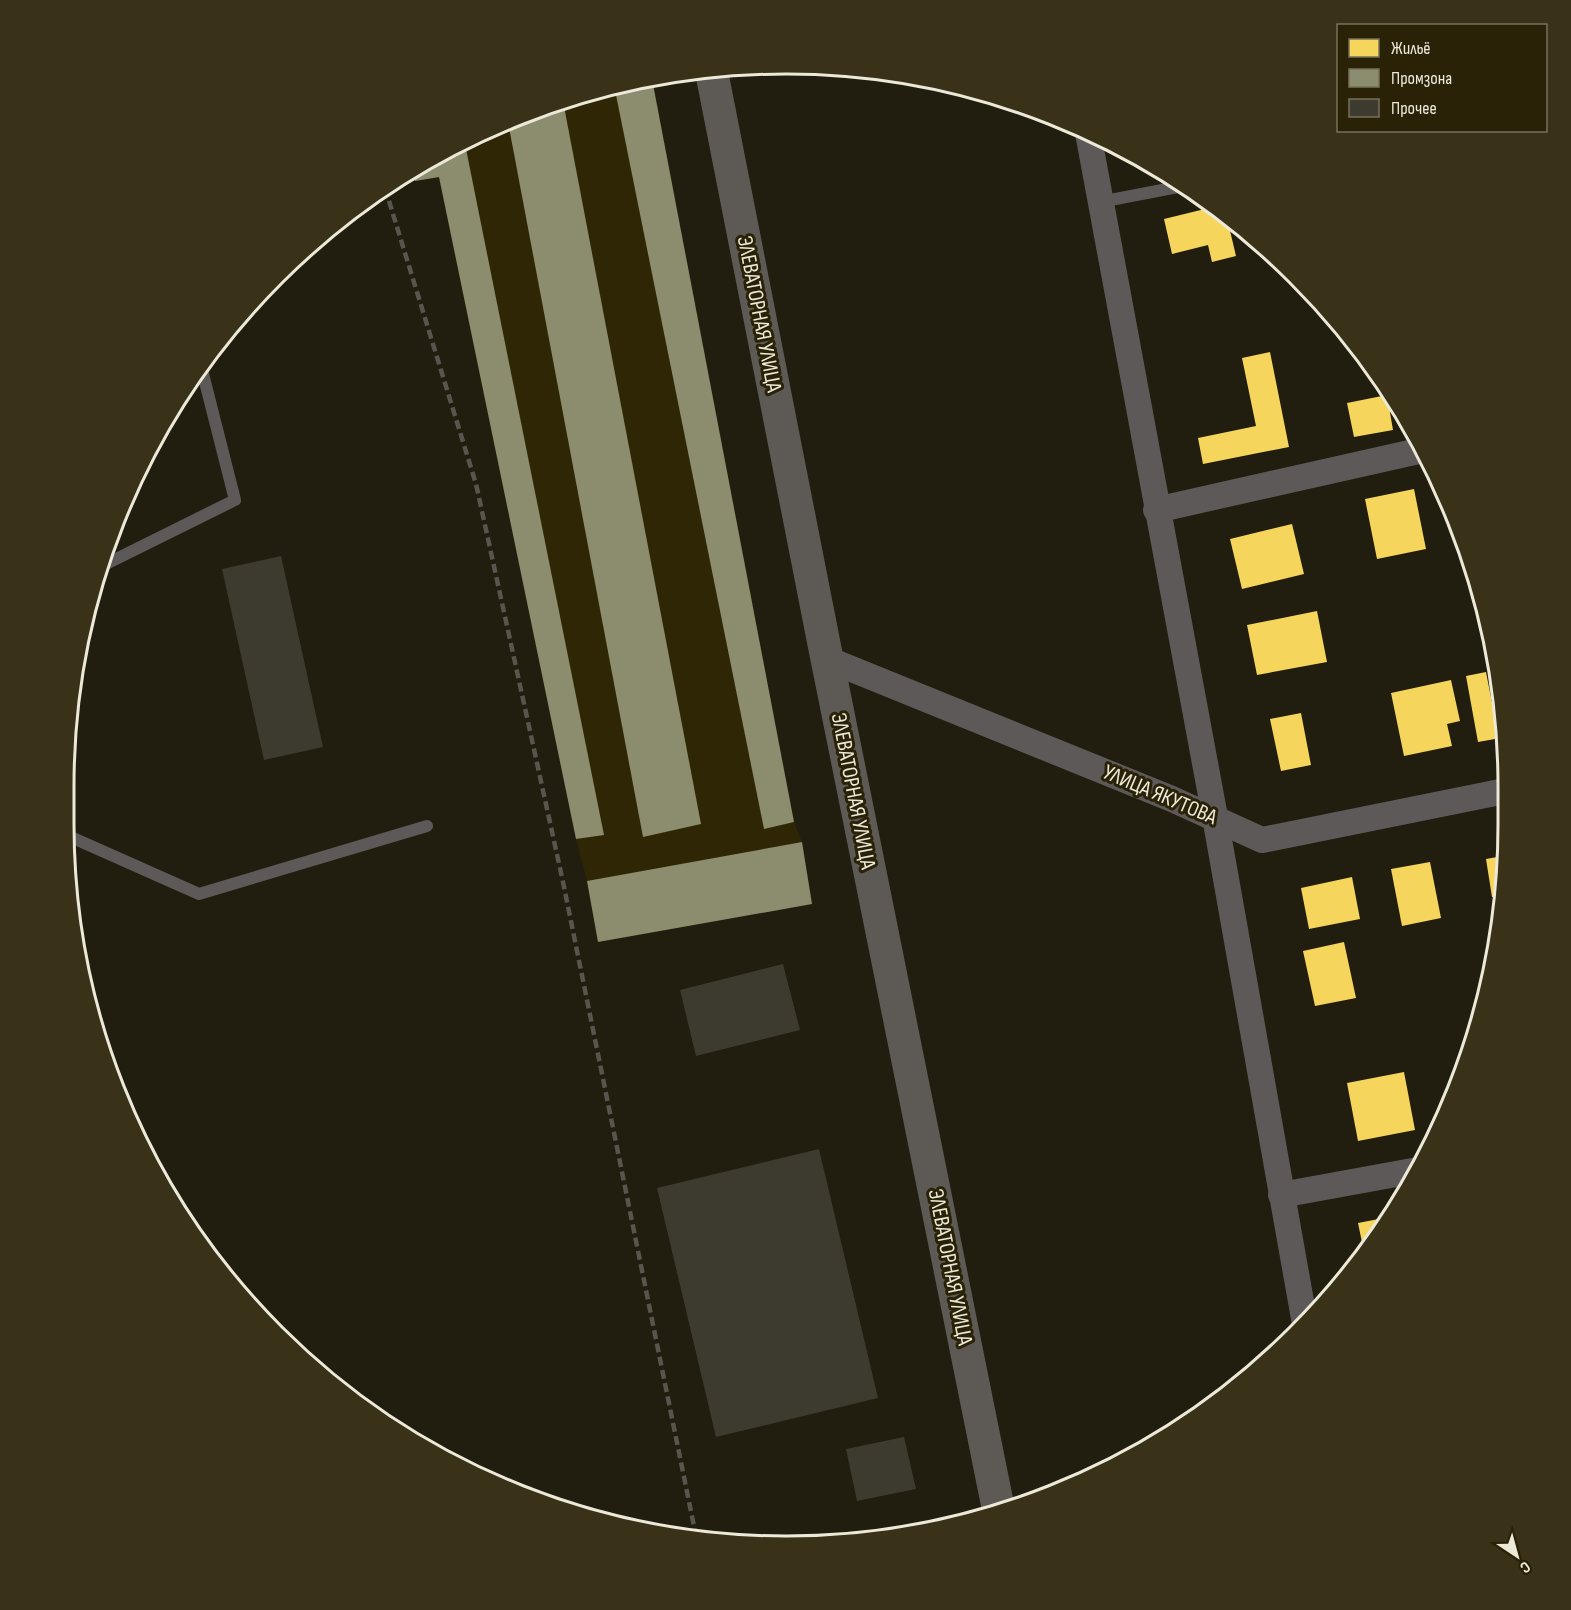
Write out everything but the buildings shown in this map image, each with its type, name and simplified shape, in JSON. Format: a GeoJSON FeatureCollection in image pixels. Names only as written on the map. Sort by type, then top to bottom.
{"type":"FeatureCollection","features":[{"type":"Feature","properties":{"kind":"main road","name":"ЭЛЕВАТОРНАЯ УЛИЦА"},"geometry":{"type":"LineString","coordinates":[[713,78],[997,1504]]}},
{"type":"Feature","properties":{"kind":"street"},"geometry":{"type":"LineString","coordinates":[[1090,142],[1156,510],[1215,818],[1303,1313]]}},
{"type":"Feature","properties":{"kind":"street"},"geometry":{"type":"LineString","coordinates":[[1156,510],[1414,452]]}},
{"type":"Feature","properties":{"kind":"street","name":"УЛИЦА ЯКУТОВА"},"geometry":{"type":"LineString","coordinates":[[827,659],[1215,818],[1262,840],[1498,791]]}},
{"type":"Feature","properties":{"kind":"street"},"geometry":{"type":"LineString","coordinates":[[1281,1195],[1406,1172]]}},
{"type":"Feature","properties":{"kind":"lane"},"geometry":{"type":"LineString","coordinates":[[1100,202],[1173,188]]}},
{"type":"Feature","properties":{"kind":"lane"},"geometry":{"type":"LineString","coordinates":[[109,562],[235,500],[203,376]]}},
{"type":"Feature","properties":{"kind":"lane"},"geometry":{"type":"LineString","coordinates":[[74,839],[199,894],[427,826]]}},
{"type":"Feature","properties":{"kind":"shaded area"},"geometry":{"type":"Polygon","coordinates":[[[653,86],[794,822],[802,842],[812,904],[598,942],[439,178],[415,181],[415,178],[430,169],[513,128],[557,111],[653,86]]]}},
{"type":"Feature","properties":{"kind":"railway"},"geometry":{"type":"LineString","coordinates":[[387,195],[476,484],[563,882],[695,1530]]}}]}
